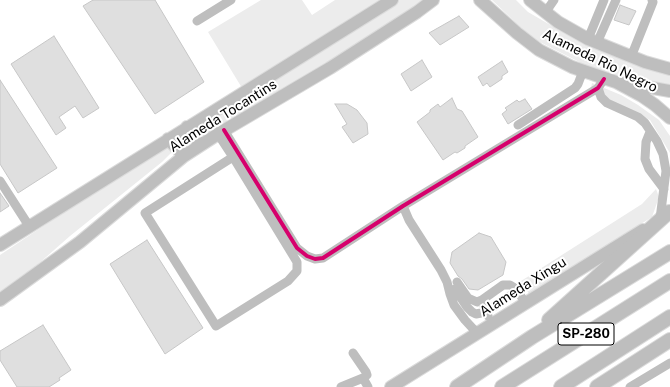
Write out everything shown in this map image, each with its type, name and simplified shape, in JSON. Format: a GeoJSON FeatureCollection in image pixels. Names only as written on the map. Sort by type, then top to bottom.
{"type":"FeatureCollection","features":[{"type":"Feature","properties":{"kind":"highway"},"geometry":{"type":"LineString","coordinates":[[532,337],[562,307],[640,240],[666,214]]}},
{"type":"Feature","properties":{"kind":"highway"},"geometry":{"type":"LineString","coordinates":[[457,387],[532,337],[670,252]]}},
{"type":"Feature","properties":{"kind":"highway","name":"SP-280"},"geometry":{"type":"LineString","coordinates":[[502,387],[670,281]]}},
{"type":"Feature","properties":{"kind":"highway","name":"SP-280"},"geometry":{"type":"LineString","coordinates":[[561,387],[670,317]]}},
{"type":"Feature","properties":{"kind":"highway"},"geometry":{"type":"LineString","coordinates":[[597,387],[670,340]]}},
{"type":"Feature","properties":{"kind":"main road","name":"Alameda Tocantins"},"geometry":{"type":"LineString","coordinates":[[0,245],[392,0]]}},
{"type":"Feature","properties":{"kind":"main road","name":"Alameda Tocantins"},"geometry":{"type":"LineString","coordinates":[[0,300],[80,242],[184,156],[221,132],[330,68],[433,0]]}},
{"type":"Feature","properties":{"kind":"main road","name":"Alameda Rio Negro"},"geometry":{"type":"LineString","coordinates":[[480,0],[533,47],[606,83],[642,96],[670,118]]}},
{"type":"Feature","properties":{"kind":"main road","name":"Alameda Rio Negro"},"geometry":{"type":"LineString","coordinates":[[530,0],[563,26],[592,41],[644,62],[670,69]]}},
{"type":"Feature","properties":{"kind":"main road"},"geometry":{"type":"LineString","coordinates":[[606,83],[628,83],[670,91]]}},
{"type":"Feature","properties":{"kind":"main road"},"geometry":{"type":"LineString","coordinates":[[187,127],[200,145]]}},
{"type":"Feature","properties":{"kind":"main road"},"geometry":{"type":"LineString","coordinates":[[168,139],[184,156]]}},
{"type":"Feature","properties":{"kind":"main road","name":"Alameda Xingu"},"geometry":{"type":"LineString","coordinates":[[391,387],[666,214]]}},
{"type":"Feature","properties":{"kind":"street"},"geometry":{"type":"LineString","coordinates":[[197,21],[231,0]]}},
{"type":"Feature","properties":{"kind":"street"},"geometry":{"type":"LineString","coordinates":[[545,13],[554,0]]}},
{"type":"Feature","properties":{"kind":"street"},"geometry":{"type":"LineString","coordinates":[[592,41],[604,0]]}},
{"type":"Feature","properties":{"kind":"street"},"geometry":{"type":"LineString","coordinates":[[592,41],[616,0]]}},
{"type":"Feature","properties":{"kind":"street"},"geometry":{"type":"LineString","coordinates":[[631,57],[653,2],[652,0]]}},
{"type":"Feature","properties":{"kind":"street"},"geometry":{"type":"LineString","coordinates":[[518,125],[575,88],[578,84],[582,71]]}},
{"type":"Feature","properties":{"kind":"street"},"geometry":{"type":"LineString","coordinates":[[221,132],[297,248],[307,256],[315,259],[322,258],[403,206],[606,83]]}},
{"type":"Feature","properties":{"kind":"street"},"geometry":{"type":"LineString","coordinates":[[606,83],[601,97],[607,103],[638,117],[645,123],[657,141],[663,154],[666,171],[664,189],[666,214]]}},
{"type":"Feature","properties":{"kind":"street"},"geometry":{"type":"LineString","coordinates":[[221,132],[233,157],[298,262],[297,271],[288,280],[216,326],[146,213],[233,157]]}},
{"type":"Feature","properties":{"kind":"street"},"geometry":{"type":"LineString","coordinates":[[650,132],[646,142],[645,159],[649,169],[664,189]]}},
{"type":"Feature","properties":{"kind":"street"},"geometry":{"type":"LineString","coordinates":[[0,181],[29,226]]}},
{"type":"Feature","properties":{"kind":"street"},"geometry":{"type":"LineString","coordinates":[[403,206],[409,220],[441,270],[447,282],[454,305],[477,333]]}},
{"type":"Feature","properties":{"kind":"street"},"geometry":{"type":"LineString","coordinates":[[518,291],[486,312],[476,314],[472,312],[456,285],[468,298],[477,302],[503,286],[510,285],[518,291],[525,302]]}},
{"type":"Feature","properties":{"kind":"street"},"geometry":{"type":"LineString","coordinates":[[482,300],[486,312],[493,322]]}},
{"type":"Feature","properties":{"kind":"street"},"geometry":{"type":"LineString","coordinates":[[341,387],[367,375],[353,354]]}},
{"type":"Feature","properties":{"kind":"street"},"geometry":{"type":"LineString","coordinates":[[630,387],[670,363]]}},
{"type":"Feature","properties":{"kind":"street"},"geometry":{"type":"LineString","coordinates":[[363,378],[368,387]]}},
{"type":"Feature","properties":{"kind":"shaded area"},"geometry":{"type":"Polygon","coordinates":[[[261,0],[302,0],[312,15],[335,0],[383,0],[242,88],[208,32],[261,0]]]}},
{"type":"Feature","properties":{"kind":"shaded area"},"geometry":{"type":"Polygon","coordinates":[[[399,0],[429,0],[352,51],[214,131],[203,135],[198,130],[199,126],[399,0]]]}},
{"type":"Feature","properties":{"kind":"shaded area"},"geometry":{"type":"Polygon","coordinates":[[[492,0],[516,0],[528,12],[559,30],[627,61],[670,74],[670,85],[597,71],[532,38],[492,0]]]}},
{"type":"Feature","properties":{"kind":"shaded area"},"geometry":{"type":"Polygon","coordinates":[[[592,83],[621,95],[659,120],[670,136],[670,153],[650,120],[590,93],[592,83]]]}},
{"type":"Feature","properties":{"kind":"shaded area"},"geometry":{"type":"Polygon","coordinates":[[[168,143],[172,152],[162,162],[70,236],[0,296],[0,255],[168,143]]]}},
{"type":"Feature","properties":{"kind":"shaded area"},"geometry":{"type":"Polygon","coordinates":[[[656,189],[659,197],[652,217],[529,294],[521,281],[642,204],[656,189]]]}},
{"type":"Feature","properties":{"kind":"building"},"geometry":{"type":"Polygon","coordinates":[[[93,0],[155,0],[204,82],[155,114],[83,6],[93,0]]]}},
{"type":"Feature","properties":{"kind":"building"},"geometry":{"type":"Polygon","coordinates":[[[620,5],[636,11],[629,25],[614,20],[620,5]]]}},
{"type":"Feature","properties":{"kind":"building"},"geometry":{"type":"Polygon","coordinates":[[[459,16],[469,27],[440,45],[429,33],[459,16]]]}},
{"type":"Feature","properties":{"kind":"building"},"geometry":{"type":"Polygon","coordinates":[[[54,36],[99,108],[83,118],[75,106],[59,117],[66,128],[56,135],[11,64],[54,36]]]}},
{"type":"Feature","properties":{"kind":"building"},"geometry":{"type":"Polygon","coordinates":[[[422,60],[432,77],[411,91],[401,74],[422,60]]]}},
{"type":"Feature","properties":{"kind":"building"},"geometry":{"type":"Polygon","coordinates":[[[502,61],[508,72],[502,76],[502,79],[490,87],[487,83],[483,86],[478,77],[502,61]]]}},
{"type":"Feature","properties":{"kind":"building"},"geometry":{"type":"Polygon","coordinates":[[[0,80],[57,168],[18,193],[0,164],[0,80]]]}},
{"type":"Feature","properties":{"kind":"building"},"geometry":{"type":"Polygon","coordinates":[[[452,98],[457,109],[462,111],[478,137],[465,146],[465,148],[457,153],[455,152],[443,160],[417,122],[438,104],[440,107],[452,98]]]}},
{"type":"Feature","properties":{"kind":"building"},"geometry":{"type":"Polygon","coordinates":[[[525,99],[532,109],[508,124],[502,114],[507,110],[505,108],[517,100],[519,102],[525,99]]]}},
{"type":"Feature","properties":{"kind":"building"},"geometry":{"type":"Polygon","coordinates":[[[335,104],[347,104],[357,110],[367,123],[368,134],[353,143],[342,127],[347,124],[335,104]]]}},
{"type":"Feature","properties":{"kind":"building"},"geometry":{"type":"Polygon","coordinates":[[[0,193],[9,206],[0,212],[0,193]]]}},
{"type":"Feature","properties":{"kind":"building"},"geometry":{"type":"Polygon","coordinates":[[[479,233],[491,237],[506,262],[503,275],[478,290],[469,289],[458,276],[450,263],[452,252],[479,233]]]}},
{"type":"Feature","properties":{"kind":"building"},"geometry":{"type":"Polygon","coordinates":[[[147,240],[203,328],[165,354],[110,264],[147,240]]]}},
{"type":"Feature","properties":{"kind":"building"},"geometry":{"type":"Polygon","coordinates":[[[43,325],[71,370],[49,387],[17,387],[0,360],[0,351],[43,325]]]}},
{"type":"Feature","properties":{"kind":"cycle path"},"geometry":{"type":"LineString","coordinates":[[224,130],[297,248],[307,256],[315,259],[323,258],[403,206],[598,88],[604,79]]}}]}
